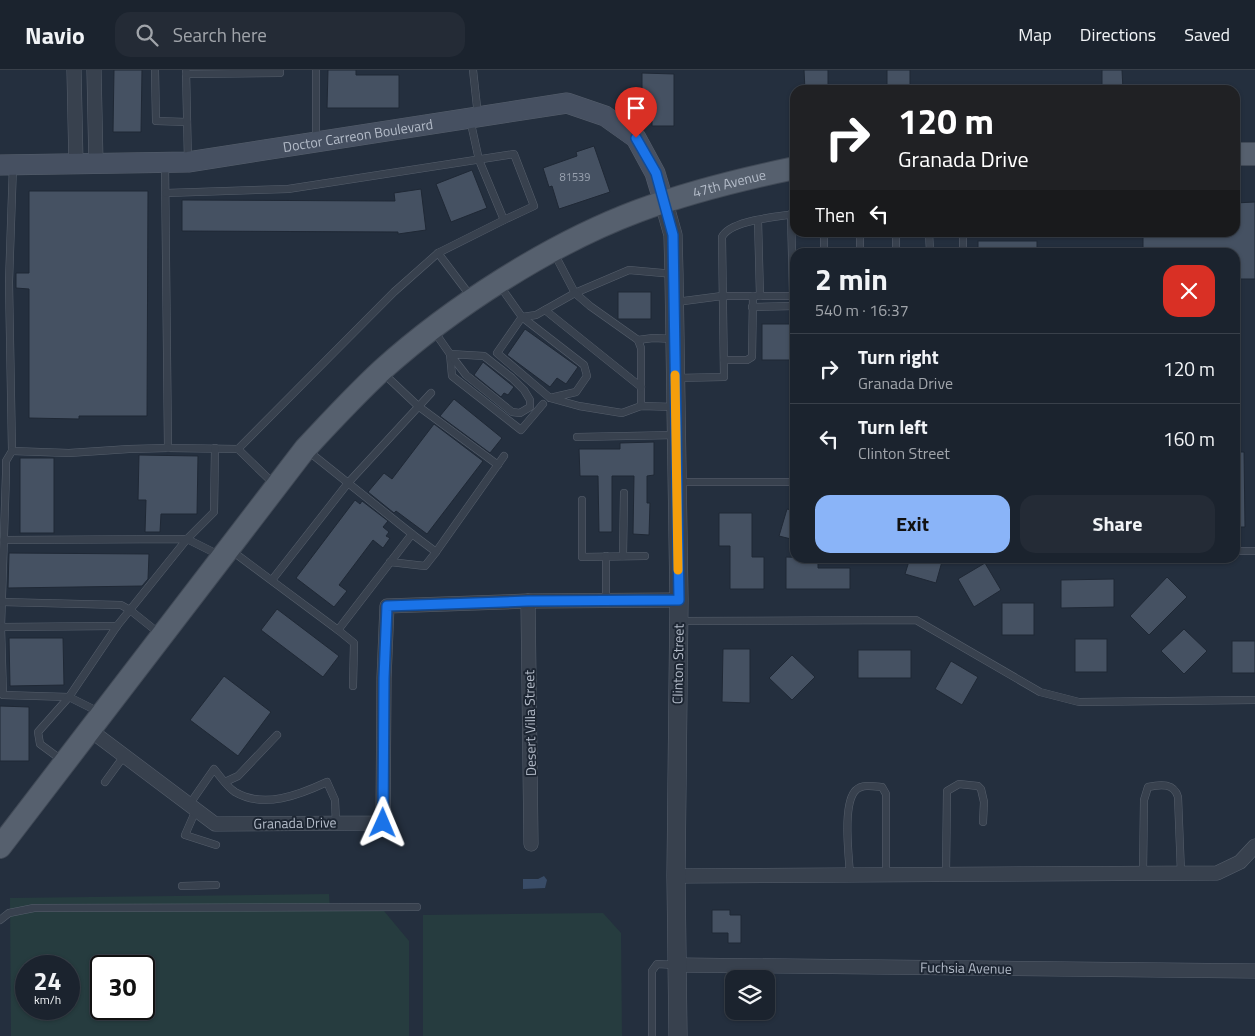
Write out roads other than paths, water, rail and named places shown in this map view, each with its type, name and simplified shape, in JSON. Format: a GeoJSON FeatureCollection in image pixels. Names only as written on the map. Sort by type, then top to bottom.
{"type":"FeatureCollection","features":[{"type":"Feature","properties":{"kind":"main road","name":"Doctor Carreon Boulevard"},"geometry":{"type":"LineString","coordinates":[[6,165],[188,162],[567,102],[605,116],[636,138],[656,173],[664,203]]}},
{"type":"Feature","properties":{"kind":"main road"},"geometry":{"type":"LineString","coordinates":[[1240,154],[1255,154]]}},
{"type":"Feature","properties":{"kind":"main road","name":"47th Avenue"},"geometry":{"type":"LineString","coordinates":[[0,847],[276,486],[342,408],[381,371],[432,329],[498,283],[594,230],[664,203],[719,186],[790,169]]}},
{"type":"Feature","properties":{"kind":"street"},"geometry":{"type":"LineString","coordinates":[[74,70],[76,164]]}},
{"type":"Feature","properties":{"kind":"street"},"geometry":{"type":"LineString","coordinates":[[94,70],[96,164]]}},
{"type":"Feature","properties":{"kind":"street","name":"Clinton Street"},"geometry":{"type":"LineString","coordinates":[[664,203],[673,235],[676,378],[679,600],[676,876],[678,1036]]}},
{"type":"Feature","properties":{"kind":"street","name":"Granada Drive"},"geometry":{"type":"LineString","coordinates":[[96,722],[124,756],[215,824],[383,823],[384,678],[387,606],[528,601],[679,600]]}},
{"type":"Feature","properties":{"kind":"street","name":"Desert Villa Street"},"geometry":{"type":"LineString","coordinates":[[528,601],[531,844]]}},
{"type":"Feature","properties":{"kind":"street"},"geometry":{"type":"LineString","coordinates":[[676,876],[1217,873],[1240,862],[1255,846]]}},
{"type":"Feature","properties":{"kind":"street","name":"Fuchsia Avenue"},"geometry":{"type":"LineString","coordinates":[[678,965],[1255,971]]}},
{"type":"Feature","properties":{"kind":"lane"},"geometry":{"type":"LineString","coordinates":[[155,70],[156,121],[187,122]]}},
{"type":"Feature","properties":{"kind":"lane"},"geometry":{"type":"LineString","coordinates":[[316,70],[316,142]]}},
{"type":"Feature","properties":{"kind":"lane"},"geometry":{"type":"LineString","coordinates":[[474,70],[474,117],[479,160],[504,220]]}},
{"type":"Feature","properties":{"kind":"lane"},"geometry":{"type":"LineString","coordinates":[[188,162],[186,72],[280,72]]}},
{"type":"Feature","properties":{"kind":"lane"},"geometry":{"type":"LineString","coordinates":[[166,193],[288,189],[514,154],[534,206],[438,253],[394,292],[238,450]]}},
{"type":"Feature","properties":{"kind":"lane"},"geometry":{"type":"LineString","coordinates":[[165,163],[168,448]]}},
{"type":"Feature","properties":{"kind":"lane"},"geometry":{"type":"LineString","coordinates":[[6,165],[12,451],[6,460],[1,627],[3,695],[69,697],[96,722]]}},
{"type":"Feature","properties":{"kind":"lane"},"geometry":{"type":"LineString","coordinates":[[676,378],[724,377],[722,236],[724,231],[737,224],[790,215]]}},
{"type":"Feature","properties":{"kind":"lane"},"geometry":{"type":"LineString","coordinates":[[724,360],[747,360],[752,357],[752,307],[756,296],[758,220]]}},
{"type":"Feature","properties":{"kind":"lane"},"geometry":{"type":"LineString","coordinates":[[553,251],[575,293],[638,340],[641,348],[641,406]]}},
{"type":"Feature","properties":{"kind":"lane"},"geometry":{"type":"LineString","coordinates":[[438,253],[473,300]]}},
{"type":"Feature","properties":{"kind":"lane"},"geometry":{"type":"LineString","coordinates":[[674,274],[629,270],[575,293],[536,315],[522,317],[497,353],[550,398],[580,406],[622,413],[641,406],[676,408]]}},
{"type":"Feature","properties":{"kind":"lane"},"geometry":{"type":"LineString","coordinates":[[498,283],[522,317],[584,365],[587,376],[576,392],[550,398]]}},
{"type":"Feature","properties":{"kind":"lane"},"geometry":{"type":"LineString","coordinates":[[674,302],[722,296],[790,296]]}},
{"type":"Feature","properties":{"kind":"lane"},"geometry":{"type":"LineString","coordinates":[[752,307],[790,306]]}},
{"type":"Feature","properties":{"kind":"lane"},"geometry":{"type":"LineString","coordinates":[[545,310],[641,387]]}},
{"type":"Feature","properties":{"kind":"lane"},"geometry":{"type":"LineString","coordinates":[[432,329],[450,354],[466,375],[512,412],[520,413],[530,407],[530,400],[524,390],[484,356],[450,354]]}},
{"type":"Feature","properties":{"kind":"lane"},"geometry":{"type":"LineString","coordinates":[[638,340],[653,338],[675,339]]}},
{"type":"Feature","properties":{"kind":"lane"},"geometry":{"type":"LineString","coordinates":[[450,354],[452,376],[521,430],[543,404]]}},
{"type":"Feature","properties":{"kind":"lane"},"geometry":{"type":"LineString","coordinates":[[381,371],[418,406],[498,465]]}},
{"type":"Feature","properties":{"kind":"lane"},"geometry":{"type":"LineString","coordinates":[[272,580],[348,483],[430,393]]}},
{"type":"Feature","properties":{"kind":"lane"},"geometry":{"type":"LineString","coordinates":[[577,437],[676,435]]}},
{"type":"Feature","properties":{"kind":"lane"},"geometry":{"type":"LineString","coordinates":[[12,451],[69,453],[168,448],[238,450],[276,486]]}},
{"type":"Feature","properties":{"kind":"lane"},"geometry":{"type":"LineString","coordinates":[[65,763],[40,744],[38,732],[69,697],[116,626],[187,539],[214,512],[215,448]]}},
{"type":"Feature","properties":{"kind":"lane"},"geometry":{"type":"LineString","coordinates":[[306,449],[436,552]]}},
{"type":"Feature","properties":{"kind":"lane"},"geometry":{"type":"LineString","coordinates":[[390,562],[425,566],[504,456]]}},
{"type":"Feature","properties":{"kind":"lane"},"geometry":{"type":"LineString","coordinates":[[677,482],[790,482]]}},
{"type":"Feature","properties":{"kind":"lane"},"geometry":{"type":"LineString","coordinates":[[623,556],[624,493]]}},
{"type":"Feature","properties":{"kind":"lane"},"geometry":{"type":"LineString","coordinates":[[582,500],[582,557],[645,556]]}},
{"type":"Feature","properties":{"kind":"lane"},"geometry":{"type":"LineString","coordinates":[[338,630],[412,534]]}},
{"type":"Feature","properties":{"kind":"lane"},"geometry":{"type":"LineString","coordinates":[[4,540],[187,539],[225,552],[272,580],[354,643],[353,686]]}},
{"type":"Feature","properties":{"kind":"lane"},"geometry":{"type":"LineString","coordinates":[[1240,551],[1255,551]]}},
{"type":"Feature","properties":{"kind":"lane"},"geometry":{"type":"LineString","coordinates":[[606,556],[606,600]]}},
{"type":"Feature","properties":{"kind":"lane"},"geometry":{"type":"LineString","coordinates":[[2,602],[121,605],[161,635]]}},
{"type":"Feature","properties":{"kind":"lane"},"geometry":{"type":"LineString","coordinates":[[678,621],[916,620],[1040,692],[1079,702],[1255,700]]}},
{"type":"Feature","properties":{"kind":"lane"},"geometry":{"type":"LineString","coordinates":[[1,627],[116,626]]}},
{"type":"Feature","properties":{"kind":"lane"},"geometry":{"type":"LineString","coordinates":[[225,782],[238,776],[277,735]]}},
{"type":"Feature","properties":{"kind":"lane"},"geometry":{"type":"LineString","coordinates":[[105,782],[124,756]]}},
{"type":"Feature","properties":{"kind":"lane"},"geometry":{"type":"LineString","coordinates":[[216,845],[185,835],[192,807],[214,769],[233,791],[253,799],[283,798],[305,792],[327,782],[335,800],[336,823]]}},
{"type":"Feature","properties":{"kind":"lane"},"geometry":{"type":"LineString","coordinates":[[946,874],[947,791],[959,784],[978,786],[981,789],[984,802],[983,822]]}},
{"type":"Feature","properties":{"kind":"lane"},"geometry":{"type":"LineString","coordinates":[[850,875],[847,818],[851,796],[857,789],[870,785],[882,787],[886,794],[886,875]]}},
{"type":"Feature","properties":{"kind":"lane"},"geometry":{"type":"LineString","coordinates":[[1143,873],[1144,800],[1148,787],[1160,785],[1169,786],[1176,791],[1178,797],[1181,873]]}},
{"type":"Feature","properties":{"kind":"lane"},"geometry":{"type":"LineString","coordinates":[[182,886],[216,885]]}},
{"type":"Feature","properties":{"kind":"lane"},"geometry":{"type":"LineString","coordinates":[[0,920],[10,913],[34,908],[417,907]]}},
{"type":"Feature","properties":{"kind":"lane"},"geometry":{"type":"LineString","coordinates":[[652,1036],[652,971],[658,964],[678,965]]}},
{"type":"Feature","properties":{"kind":"water"},"geometry":{"type":"Polygon","coordinates":[[[544,876],[547,880],[545,888],[523,889],[523,879],[538,879],[544,876]]]}}]}
